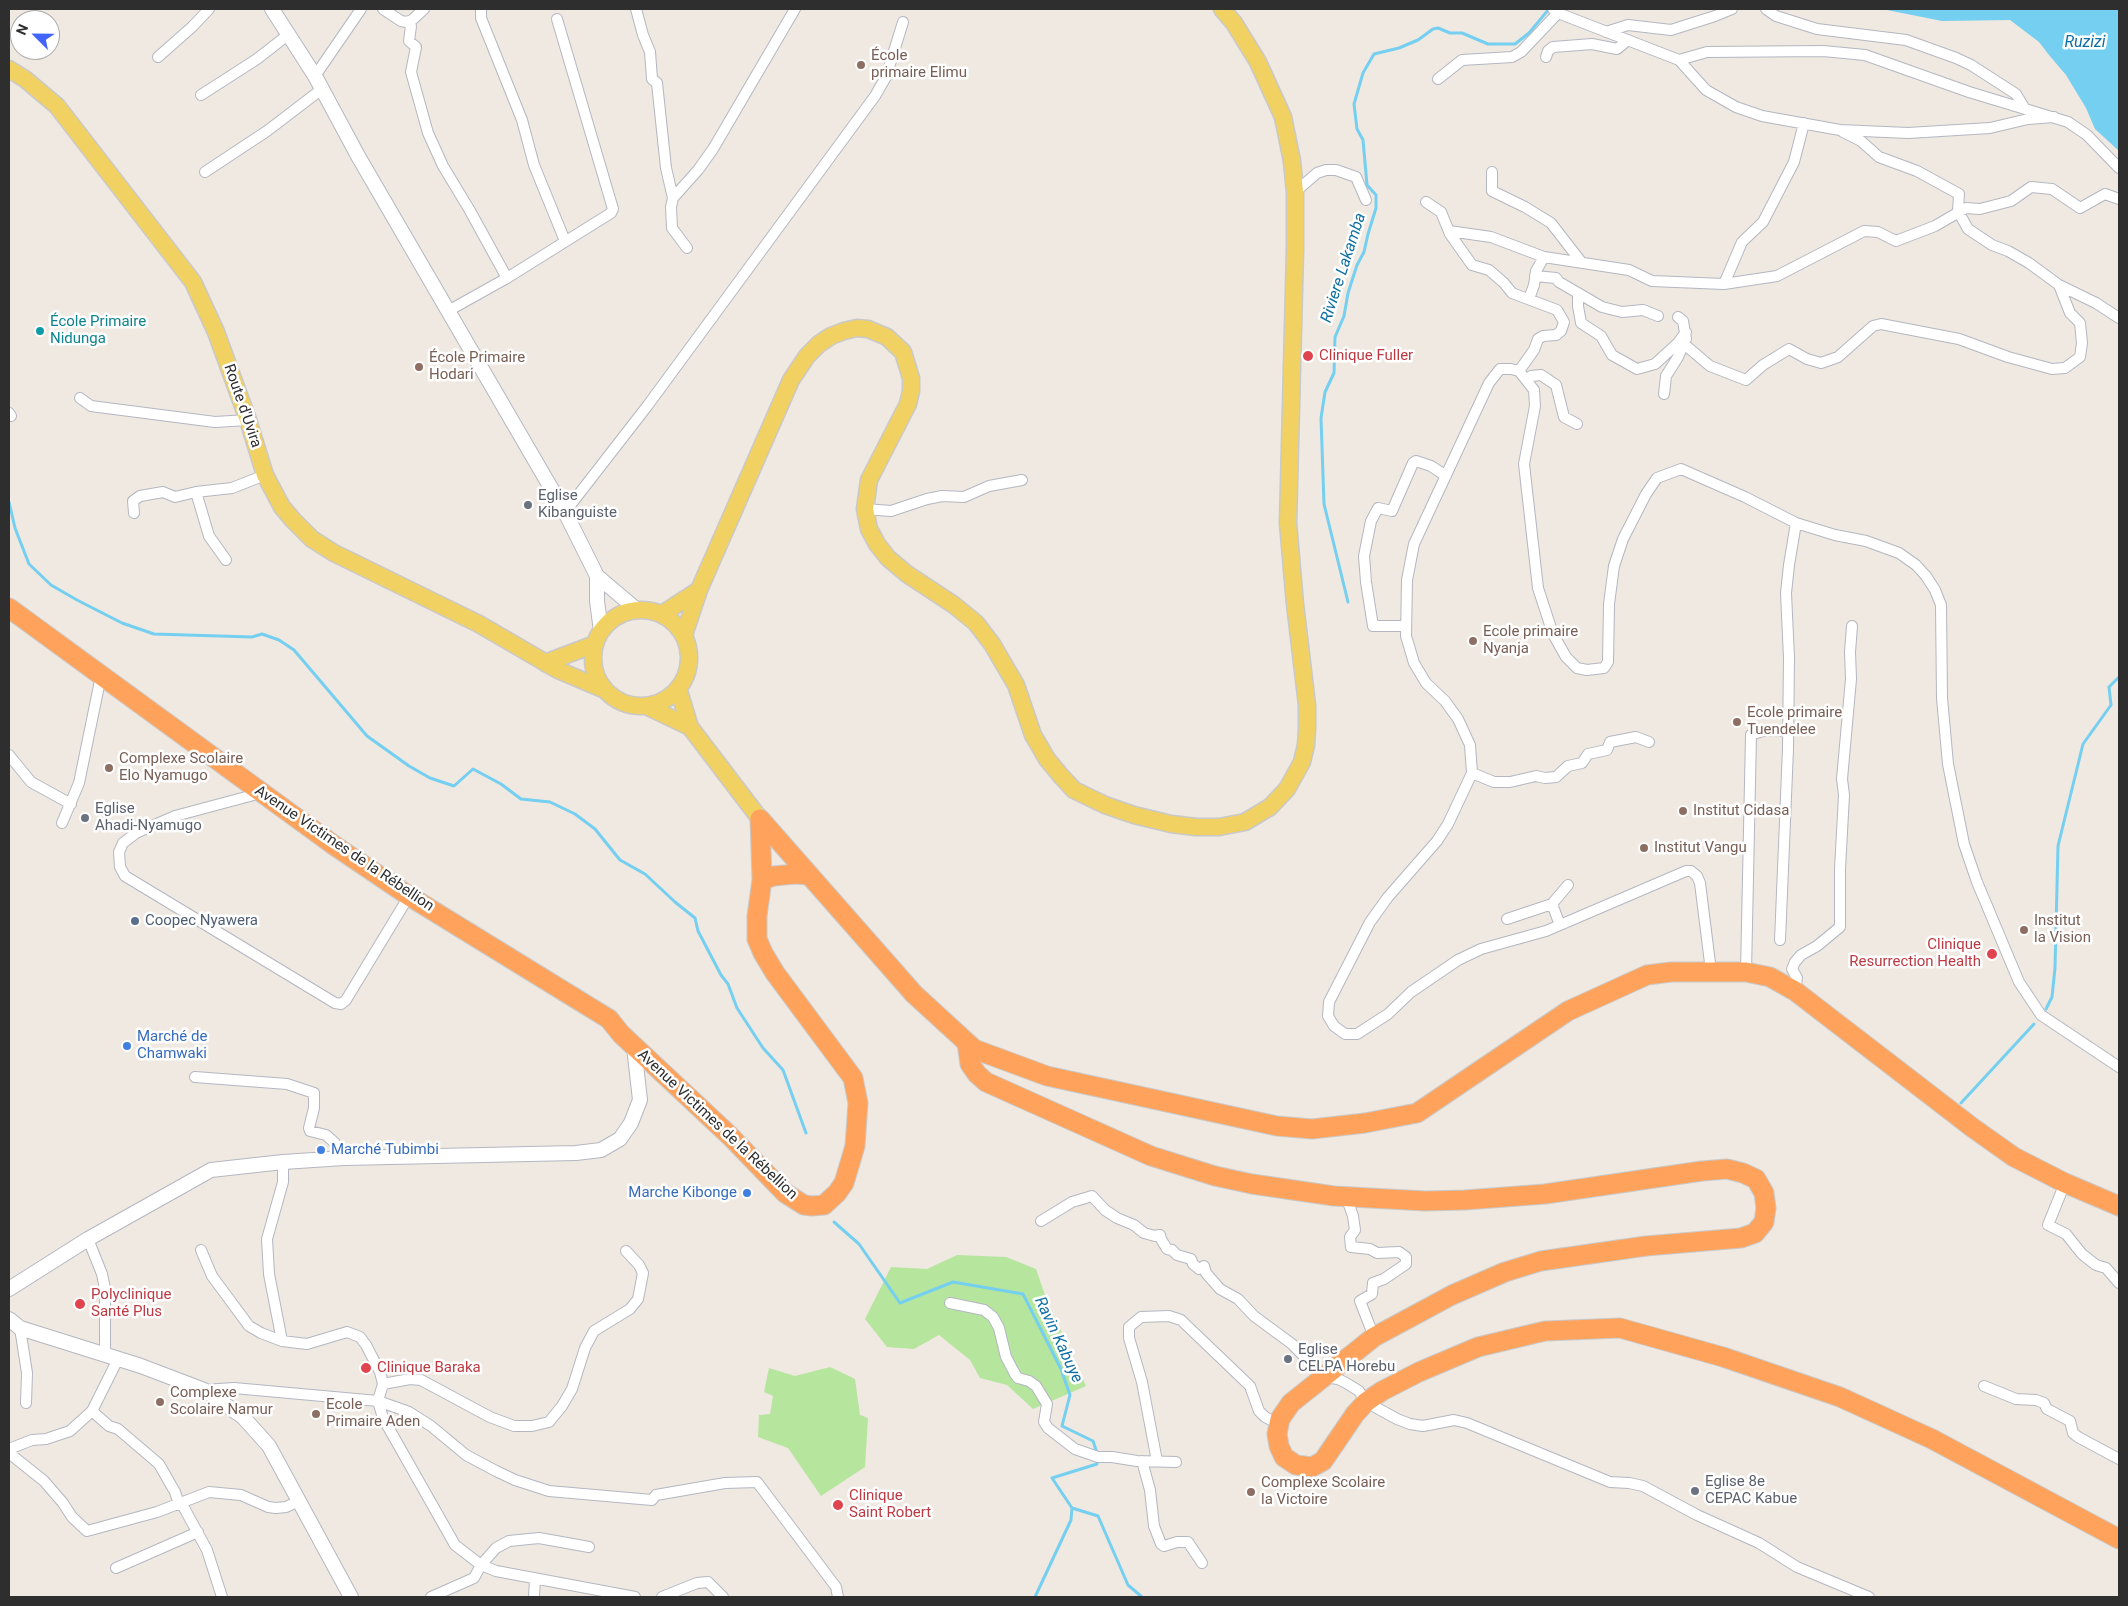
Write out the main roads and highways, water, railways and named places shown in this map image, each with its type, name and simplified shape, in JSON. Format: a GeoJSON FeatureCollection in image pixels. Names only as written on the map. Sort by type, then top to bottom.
{"type":"FeatureCollection","features":[{"type":"Feature","properties":{"kind":"highway","name":"Avenue Victimes de la Rébellion"},"geometry":{"type":"LineString","coordinates":[[9,608],[335,846],[409,896],[609,1019],[634,1047],[662,1071],[793,1199],[804,1205],[818,1206],[824,1204],[837,1193],[844,1183],[855,1146],[858,1104],[853,1078],[810,1022],[763,953],[758,939],[756,916],[762,880],[760,819]]}},
{"type":"Feature","properties":{"kind":"highway"},"geometry":{"type":"LineString","coordinates":[[760,819],[914,994],[967,1043],[974,1049],[1047,1076],[1240,1120],[1277,1126],[1312,1129],[1364,1123],[1417,1114],[1568,1011],[1647,975],[1711,971],[1746,972],[1770,978],[1795,991],[1973,1128],[2014,1157],[2065,1183],[2119,1206]]}},
{"type":"Feature","properties":{"kind":"highway"},"geometry":{"type":"LineString","coordinates":[[762,880],[774,876],[809,875]]}},
{"type":"Feature","properties":{"kind":"highway"},"geometry":{"type":"LineString","coordinates":[[967,1043],[970,1064],[986,1082],[1151,1156],[1215,1176],[1252,1184],[1350,1197],[1425,1201],[1465,1200],[1545,1194],[1702,1171],[1727,1170],[1743,1173],[1756,1179],[1764,1192],[1766,1208],[1764,1222],[1755,1233],[1741,1238],[1646,1246],[1541,1261],[1505,1272],[1452,1295],[1374,1337],[1291,1403],[1280,1419],[1277,1434],[1279,1446],[1284,1458],[1296,1464],[1312,1467],[1323,1460],[1355,1414],[1366,1402],[1382,1391],[1419,1372],[1478,1347],[1545,1331],[1620,1328],[1723,1357],[1840,1397],[1932,1439],[2119,1539]]}},
{"type":"Feature","properties":{"kind":"main road"},"geometry":{"type":"LineString","coordinates":[[684,635],[699,590],[791,380],[807,356],[819,344],[831,336],[858,328],[878,332],[903,352],[911,378],[911,391],[908,404],[868,480],[865,509],[869,529],[877,544],[888,558],[907,574],[954,605],[976,623],[992,644],[1016,685],[1034,735],[1047,759],[1074,790],[1134,815],[1171,824],[1219,827],[1245,822],[1270,807],[1287,788],[1302,762],[1307,729],[1307,705],[1295,604],[1287,487],[1296,250],[1295,192],[1292,161],[1283,117],[1258,62],[1234,23],[1222,9]]}},
{"type":"Feature","properties":{"kind":"main road","name":"Route d'Uvira"},"geometry":{"type":"LineString","coordinates":[[9,69],[25,79],[57,106],[193,282],[216,332],[248,420],[265,474],[282,506],[293,520],[312,539],[334,553],[436,602],[545,663],[605,690]]}},
{"type":"Feature","properties":{"kind":"main road"},"geometry":{"type":"LineString","coordinates":[[662,614],[699,590]]}},
{"type":"Feature","properties":{"kind":"main road"},"geometry":{"type":"LineString","coordinates":[[646,706],[667,698],[678,688],[688,668],[689,655],[684,635],[673,621],[662,614],[649,610],[636,610],[623,613],[611,620],[598,637],[593,656],[598,680],[605,690],[624,703],[646,706],[690,727]]}},
{"type":"Feature","properties":{"kind":"main road"},"geometry":{"type":"LineString","coordinates":[[545,663],[598,637]]}},
{"type":"Feature","properties":{"kind":"main road"},"geometry":{"type":"LineString","coordinates":[[678,688],[690,727],[760,819]]}},
{"type":"Feature","properties":{"kind":"water","name":"Ruzizi"},"geometry":{"type":"Polygon","coordinates":[[[1882,9],[2119,9],[2119,151],[2095,129],[2086,108],[2066,75],[2039,42],[2010,20],[1942,21],[1882,9]]]}},
{"type":"Feature","properties":{"kind":"waterway","name":"Riviere Lakamba"},"geometry":{"type":"LineString","coordinates":[[1348,602],[1324,504],[1321,418],[1325,392],[1334,373],[1335,337],[1344,316],[1348,293],[1357,265],[1364,252],[1376,208],[1376,195],[1367,185],[1363,140],[1357,129],[1354,104],[1363,73],[1374,54],[1399,48],[1418,40],[1433,29],[1438,28],[1450,33],[1462,33],[1488,44],[1515,44],[1529,33],[1549,9]]}},
{"type":"Feature","properties":{"kind":"waterway"},"geometry":{"type":"LineString","coordinates":[[9,502],[15,528],[29,564],[51,585],[77,600],[122,623],[154,634],[252,637],[262,634],[279,640],[294,650],[367,736],[409,766],[430,778],[454,786],[473,769],[501,784],[521,799],[550,802],[575,814],[595,829],[620,860],[645,874],[695,918],[698,931],[721,975],[728,984],[737,1008],[763,1048],[783,1070],[806,1133]]}},
{"type":"Feature","properties":{"kind":"waterway"},"geometry":{"type":"LineString","coordinates":[[2046,1009],[2052,997],[2055,968],[2058,846],[2083,744],[2111,705],[2109,687],[2119,677]]}},
{"type":"Feature","properties":{"kind":"waterway"},"geometry":{"type":"LineString","coordinates":[[1961,1103],[2034,1024]]}},
{"type":"Feature","properties":{"kind":"waterway","name":"Ravin Kabuye"},"geometry":{"type":"LineString","coordinates":[[834,1222],[859,1244],[900,1303],[953,1282],[1023,1294],[1061,1369],[1070,1395],[1062,1426],[1093,1441],[1097,1453]]}},
{"type":"Feature","properties":{"kind":"waterway","name":"Ravin Kabuye"},"geometry":{"type":"LineString","coordinates":[[1098,1459],[1097,1464],[1052,1478],[1072,1508],[1098,1516],[1128,1585],[1142,1597]]}},
{"type":"Feature","properties":{"kind":"waterway"},"geometry":{"type":"LineString","coordinates":[[1035,1597],[1071,1520],[1072,1508]]}},
{"type":"Feature","properties":{"kind":"place","name":"École primaire Elimu"},"geometry":{"type":"Point","coordinates":[861,65]}},
{"type":"Feature","properties":{"kind":"place","name":"École Primaire Nidunga"},"geometry":{"type":"Point","coordinates":[40,331]}},
{"type":"Feature","properties":{"kind":"place","name":"Clinique Fuller"},"geometry":{"type":"Point","coordinates":[1308,356]}},
{"type":"Feature","properties":{"kind":"place","name":"École Primaire Hodari"},"geometry":{"type":"Point","coordinates":[419,367]}},
{"type":"Feature","properties":{"kind":"place","name":"Eglise Kibanguiste"},"geometry":{"type":"Point","coordinates":[528,505]}},
{"type":"Feature","properties":{"kind":"place","name":"Ecole primaire Nyanja"},"geometry":{"type":"Point","coordinates":[1473,641]}},
{"type":"Feature","properties":{"kind":"place","name":"Ecole primaire Tuendelee"},"geometry":{"type":"Point","coordinates":[1737,722]}},
{"type":"Feature","properties":{"kind":"place","name":"Complexe Scolaire Elo Nyamugo"},"geometry":{"type":"Point","coordinates":[109,768]}},
{"type":"Feature","properties":{"kind":"place","name":"Institut Cidasa"},"geometry":{"type":"Point","coordinates":[1683,811]}},
{"type":"Feature","properties":{"kind":"place","name":"Eglise Ahadi-Nyamugo"},"geometry":{"type":"Point","coordinates":[85,818]}},
{"type":"Feature","properties":{"kind":"place","name":"Institut Vangu"},"geometry":{"type":"Point","coordinates":[1644,848]}},
{"type":"Feature","properties":{"kind":"place","name":"Coopec Nyawera"},"geometry":{"type":"Point","coordinates":[135,921]}},
{"type":"Feature","properties":{"kind":"place","name":"Institut la Vision"},"geometry":{"type":"Point","coordinates":[2024,930]}},
{"type":"Feature","properties":{"kind":"place","name":"Clinique Resurrection Health"},"geometry":{"type":"Point","coordinates":[1992,954]}},
{"type":"Feature","properties":{"kind":"place","name":"Marché de Chamwaki"},"geometry":{"type":"Point","coordinates":[127,1046]}},
{"type":"Feature","properties":{"kind":"place","name":"Marché Tubimbi"},"geometry":{"type":"Point","coordinates":[321,1150]}},
{"type":"Feature","properties":{"kind":"place","name":"Marche Kibonge"},"geometry":{"type":"Point","coordinates":[747,1193]}},
{"type":"Feature","properties":{"kind":"place","name":"Polyclinique Santé Plus"},"geometry":{"type":"Point","coordinates":[80,1304]}},
{"type":"Feature","properties":{"kind":"place","name":"Eglise CELPA Horebu"},"geometry":{"type":"Point","coordinates":[1288,1359]}},
{"type":"Feature","properties":{"kind":"place","name":"Clinique Baraka"},"geometry":{"type":"Point","coordinates":[366,1368]}},
{"type":"Feature","properties":{"kind":"place","name":"Complexe Scolaire Namur"},"geometry":{"type":"Point","coordinates":[160,1402]}},
{"type":"Feature","properties":{"kind":"place","name":"Ecole Primaire Aden"},"geometry":{"type":"Point","coordinates":[316,1414]}},
{"type":"Feature","properties":{"kind":"place","name":"Eglise 8e CEPAC Kabue"},"geometry":{"type":"Point","coordinates":[1695,1491]}},
{"type":"Feature","properties":{"kind":"place","name":"Complexe Scolaire la Victoire"},"geometry":{"type":"Point","coordinates":[1251,1492]}},
{"type":"Feature","properties":{"kind":"place","name":"Clinique Saint Robert"},"geometry":{"type":"Point","coordinates":[838,1505]}}]}
